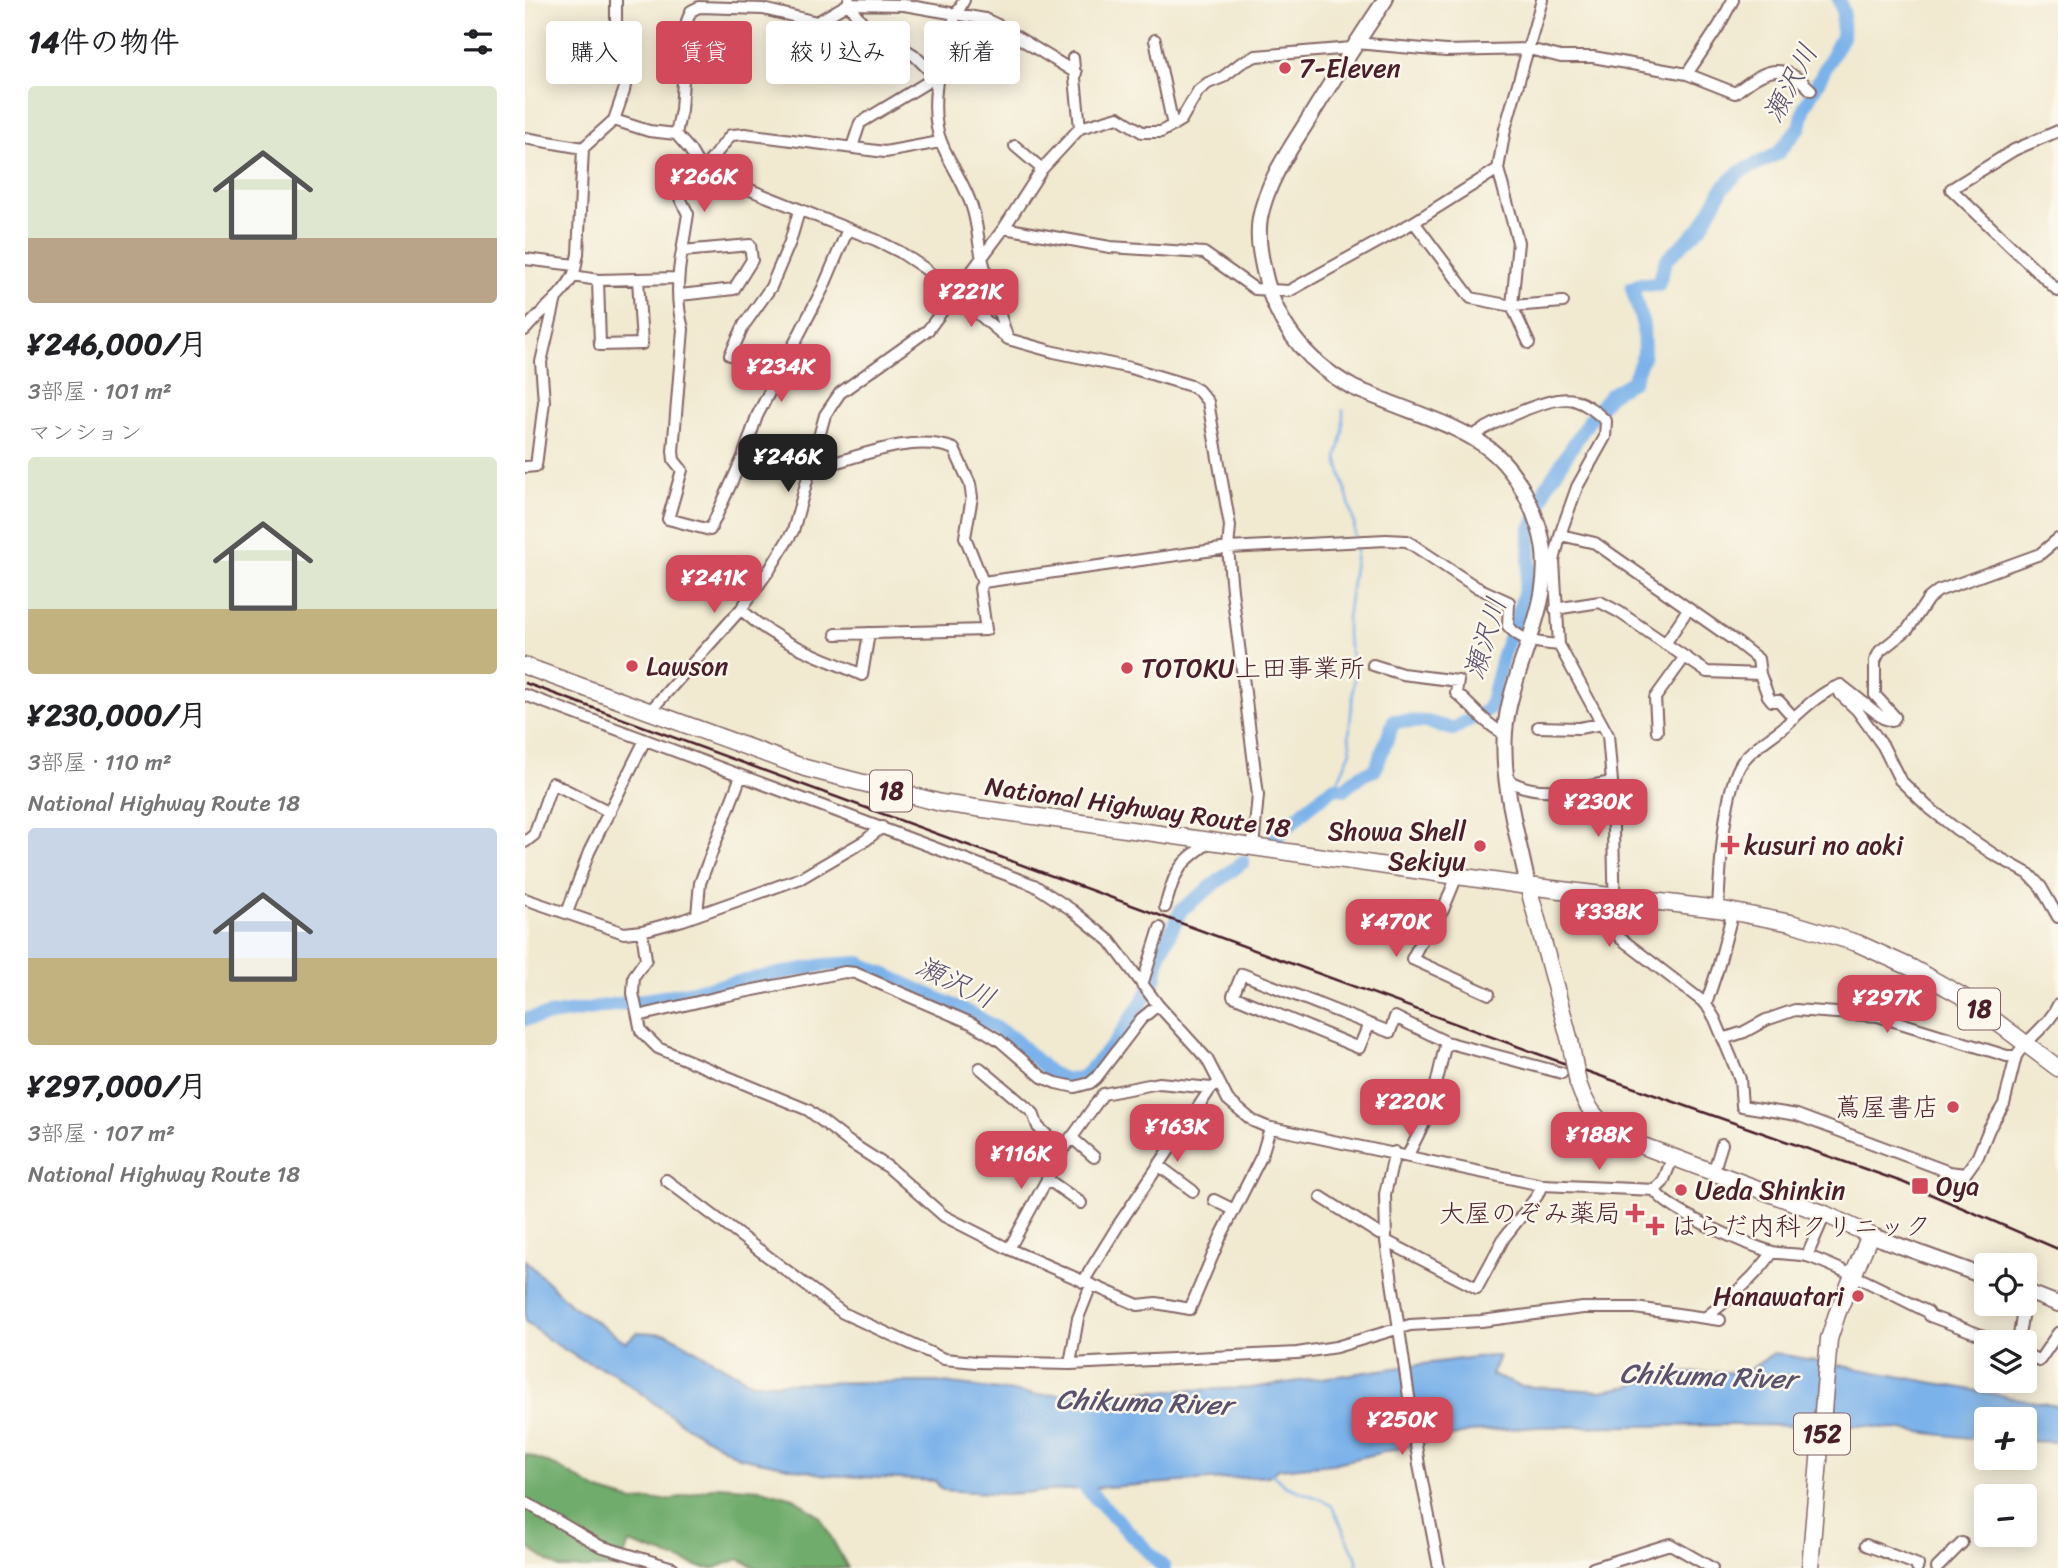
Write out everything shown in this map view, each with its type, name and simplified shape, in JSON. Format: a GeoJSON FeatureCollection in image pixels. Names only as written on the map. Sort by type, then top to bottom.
{"type":"FeatureCollection","features":[{"type":"Feature","properties":{"kind":"highway","name":"National Highway Route 18"},"geometry":{"type":"LineString","coordinates":[[525,666],[805,768],[941,803],[1528,886],[1725,910],[1824,932],[1884,955],[1962,996],[2020,1050],[2058,1068]]}},
{"type":"Feature","properties":{"kind":"highway"},"geometry":{"type":"LineString","coordinates":[[1528,886],[1570,1041],[1578,1083],[1590,1110],[1603,1125],[1672,1159],[1825,1214],[1870,1235]]}},
{"type":"Feature","properties":{"kind":"highway","name":"152"},"geometry":{"type":"LineString","coordinates":[[1809,1568],[1829,1339],[1870,1235]]}},
{"type":"Feature","properties":{"kind":"main road"},"geometry":{"type":"LineString","coordinates":[[1381,2],[1273,178],[1261,218],[1258,245],[1274,307],[1300,349],[1352,387],[1482,442],[1518,479],[1527,496],[1539,528],[1545,568],[1530,642],[1514,687],[1505,734],[1508,780],[1528,886]]}},
{"type":"Feature","properties":{"kind":"main road"},"geometry":{"type":"LineString","coordinates":[[1870,1235],[1974,1273]]}},
{"type":"Feature","properties":{"kind":"main road"},"geometry":{"type":"LineString","coordinates":[[2037,1299],[2058,1304]]}},
{"type":"Feature","properties":{"kind":"street"},"geometry":{"type":"LineString","coordinates":[[525,330],[537,314],[556,298],[574,271],[578,254],[583,148],[614,120],[624,91],[627,73],[616,38],[616,0]]}},
{"type":"Feature","properties":{"kind":"street"},"geometry":{"type":"LineString","coordinates":[[953,21],[964,0]]}},
{"type":"Feature","properties":{"kind":"street"},"geometry":{"type":"LineString","coordinates":[[1529,343],[1512,306],[1518,242],[1498,169],[1505,129],[1542,0]]}},
{"type":"Feature","properties":{"kind":"street"},"geometry":{"type":"LineString","coordinates":[[1687,74],[1733,0]]}},
{"type":"Feature","properties":{"kind":"street"},"geometry":{"type":"LineString","coordinates":[[676,134],[681,110],[687,21],[691,11],[699,7],[763,9],[817,22],[848,2],[904,5],[985,19],[1076,73]]}},
{"type":"Feature","properties":{"kind":"street"},"geometry":{"type":"LineString","coordinates":[[848,2],[863,23],[914,55],[924,65]]}},
{"type":"Feature","properties":{"kind":"street"},"geometry":{"type":"LineString","coordinates":[[1156,40],[1173,127]]}},
{"type":"Feature","properties":{"kind":"street"},"geometry":{"type":"LineString","coordinates":[[651,710],[741,609],[793,531],[825,415],[840,393],[928,330],[1004,228],[1042,169],[1080,128],[1118,117],[1142,132],[1161,132],[1181,120],[1198,91],[1208,83],[1223,77],[1241,63],[1256,56],[1354,45],[1446,51],[1528,49],[1562,57],[1593,57],[1687,74],[1735,93],[1756,76],[1776,71],[1794,74],[1811,90]]}},
{"type":"Feature","properties":{"kind":"street"},"geometry":{"type":"LineString","coordinates":[[1073,58],[1080,128]]}},
{"type":"Feature","properties":{"kind":"street"},"geometry":{"type":"LineString","coordinates":[[852,147],[860,123],[924,84]]}},
{"type":"Feature","properties":{"kind":"street"},"geometry":{"type":"LineString","coordinates":[[936,84],[940,142],[963,184],[972,208],[982,257],[1008,339]]}},
{"type":"Feature","properties":{"kind":"street"},"geometry":{"type":"LineString","coordinates":[[614,120],[649,131],[676,134],[704,172],[718,182],[743,187],[901,252],[1008,339],[1131,368],[1198,390],[1208,402],[1230,526],[1228,548],[1258,795],[1253,848]]}},
{"type":"Feature","properties":{"kind":"street"},"geometry":{"type":"LineString","coordinates":[[2058,131],[2014,150],[1951,189],[2058,291]]}},
{"type":"Feature","properties":{"kind":"street"},"geometry":{"type":"LineString","coordinates":[[848,229],[823,288],[758,416],[710,530],[668,519],[681,470],[674,460],[673,451],[683,329],[678,311],[680,295],[677,278],[688,214],[680,198],[681,193],[704,172],[731,135],[745,134],[885,152],[940,142]]}},
{"type":"Feature","properties":{"kind":"street"},"geometry":{"type":"LineString","coordinates":[[525,138],[583,148]]}},
{"type":"Feature","properties":{"kind":"street"},"geometry":{"type":"LineString","coordinates":[[1015,146],[1042,169]]}},
{"type":"Feature","properties":{"kind":"street"},"geometry":{"type":"LineString","coordinates":[[1004,228],[1110,247],[1204,253],[1255,289],[1289,291],[1414,222],[1498,169]]}},
{"type":"Feature","properties":{"kind":"street"},"geometry":{"type":"LineString","coordinates":[[730,355],[744,325],[771,287],[790,243],[799,211]]}},
{"type":"Feature","properties":{"kind":"street"},"geometry":{"type":"LineString","coordinates":[[1414,222],[1471,298],[1512,306],[1563,302]]}},
{"type":"Feature","properties":{"kind":"street"},"geometry":{"type":"LineString","coordinates":[[680,295],[734,289],[752,260],[750,245],[681,251]]}},
{"type":"Feature","properties":{"kind":"street"},"geometry":{"type":"LineString","coordinates":[[525,259],[574,271],[598,281],[677,278]]}},
{"type":"Feature","properties":{"kind":"street"},"geometry":{"type":"LineString","coordinates":[[598,281],[600,345],[642,344],[638,279]]}},
{"type":"Feature","properties":{"kind":"street"},"geometry":{"type":"LineString","coordinates":[[525,467],[536,466],[544,402],[541,362],[556,298]]}},
{"type":"Feature","properties":{"kind":"street"},"geometry":{"type":"LineString","coordinates":[[1472,436],[1522,411],[1558,399],[1572,400],[1590,407],[1606,421],[1605,437],[1577,487],[1561,532],[1555,561],[1555,609],[1559,645],[1608,735],[1612,782],[1615,921],[1620,938],[1706,1004],[1740,1079],[1742,1106],[1797,1115],[1949,1171],[1965,1174],[1978,1156],[1989,1129],[2004,1104],[2020,1050]]}},
{"type":"Feature","properties":{"kind":"street"},"geometry":{"type":"LineString","coordinates":[[812,469],[897,446],[941,444],[954,449],[970,484],[972,497],[965,537],[983,582],[980,588],[986,630],[836,634]]}},
{"type":"Feature","properties":{"kind":"street"},"geometry":{"type":"LineString","coordinates":[[1561,532],[1565,536],[1595,543],[1758,659],[1768,696],[1772,701],[1779,701],[1794,718]]}},
{"type":"Feature","properties":{"kind":"street"},"geometry":{"type":"LineString","coordinates":[[1706,1004],[1718,968],[1725,910],[1721,853],[1737,772],[1745,759],[1810,704],[1842,685],[1883,718],[1892,721],[1895,717],[1893,713],[1875,695],[1875,661],[1880,651],[1908,629],[1928,599],[1938,591],[2040,554],[2058,539]]}},
{"type":"Feature","properties":{"kind":"street"},"geometry":{"type":"LineString","coordinates":[[983,582],[1228,548],[1407,541],[1476,587],[1509,602],[1507,626],[1530,642],[1559,645]]}},
{"type":"Feature","properties":{"kind":"street"},"geometry":{"type":"LineString","coordinates":[[1555,609],[1600,602],[1707,672],[1760,674]]}},
{"type":"Feature","properties":{"kind":"street"},"geometry":{"type":"LineString","coordinates":[[741,609],[759,627],[813,656],[821,656],[862,675],[869,633]]}},
{"type":"Feature","properties":{"kind":"street"},"geometry":{"type":"LineString","coordinates":[[1665,644],[1688,609]]}},
{"type":"Feature","properties":{"kind":"street"},"geometry":{"type":"LineString","coordinates":[[1657,731],[1655,698],[1684,658]]}},
{"type":"Feature","properties":{"kind":"street"},"geometry":{"type":"LineString","coordinates":[[1373,665],[1402,674],[1458,681],[1456,693],[1492,727],[1505,734]]}},
{"type":"Feature","properties":{"kind":"street"},"geometry":{"type":"LineString","coordinates":[[1837,687],[1883,746],[1900,779],[1928,807],[1957,829],[1993,855],[2029,874],[2041,887],[2058,917]]}},
{"type":"Feature","properties":{"kind":"street"},"geometry":{"type":"LineString","coordinates":[[525,695],[1034,884],[1072,910],[1109,941],[1156,1002],[1207,1059],[1215,1086],[1239,1111],[1270,1128],[1395,1152],[1542,1185],[1655,1190],[1663,1182],[1672,1159]]}},
{"type":"Feature","properties":{"kind":"street"},"geometry":{"type":"LineString","coordinates":[[1538,727],[1579,728],[1602,724]]}},
{"type":"Feature","properties":{"kind":"street"},"geometry":{"type":"LineString","coordinates":[[566,913],[589,852],[645,740]]}},
{"type":"Feature","properties":{"kind":"street"},"geometry":{"type":"LineString","coordinates":[[697,915],[700,883],[741,776]]}},
{"type":"Feature","properties":{"kind":"street"},"geometry":{"type":"LineString","coordinates":[[1508,780],[1518,786],[1553,791],[1612,782]]}},
{"type":"Feature","properties":{"kind":"street"},"geometry":{"type":"LineString","coordinates":[[525,842],[534,835],[552,783],[610,812]]}},
{"type":"Feature","properties":{"kind":"street"},"geometry":{"type":"LineString","coordinates":[[525,899],[624,933],[642,930],[697,915],[800,878],[866,840],[882,827]]}},
{"type":"Feature","properties":{"kind":"street"},"geometry":{"type":"LineString","coordinates":[[1165,907],[1172,882],[1183,861],[1210,842]]}},
{"type":"Feature","properties":{"kind":"street"},"geometry":{"type":"LineString","coordinates":[[1457,876],[1443,910],[1433,918],[1412,959],[1489,994]]}},
{"type":"Feature","properties":{"kind":"street"},"geometry":{"type":"LineString","coordinates":[[1144,987],[1160,928]]}},
{"type":"Feature","properties":{"kind":"street"},"geometry":{"type":"LineString","coordinates":[[642,930],[646,960],[634,976],[633,993],[641,1031],[657,1048],[808,1110],[849,1142],[888,1167],[944,1216],[1009,1249],[1138,1305],[1156,1303],[1190,1309],[1262,1155],[1270,1128]]}},
{"type":"Feature","properties":{"kind":"street"},"geometry":{"type":"LineString","coordinates":[[637,1013],[845,972],[855,973],[971,1023],[999,1040],[1042,1077],[1063,1087],[1075,1087],[1090,1083],[1096,1078],[1156,1002]]}},
{"type":"Feature","properties":{"kind":"street"},"geometry":{"type":"LineString","coordinates":[[1369,1024],[1359,1048],[1233,996],[1242,974],[1304,999],[1369,1024],[1389,1032],[1395,1017],[1446,1042],[1562,1073]]}},
{"type":"Feature","properties":{"kind":"street"},"geometry":{"type":"LineString","coordinates":[[1296,1021],[1304,999]]}},
{"type":"Feature","properties":{"kind":"street"},"geometry":{"type":"LineString","coordinates":[[1723,1039],[1795,1010],[1878,1016],[2007,1056],[2020,1050],[2052,1018],[2058,1006]]}},
{"type":"Feature","properties":{"kind":"street"},"geometry":{"type":"LineString","coordinates":[[1408,1155],[1430,1111],[1446,1042]]}},
{"type":"Feature","properties":{"kind":"street"},"geometry":{"type":"LineString","coordinates":[[980,1068],[1034,1114],[1038,1127],[1063,1150]]}},
{"type":"Feature","properties":{"kind":"street"},"geometry":{"type":"LineString","coordinates":[[1009,1249],[1063,1150],[1103,1094],[1159,1083],[1215,1086]]}},
{"type":"Feature","properties":{"kind":"street"},"geometry":{"type":"LineString","coordinates":[[1070,1364],[1087,1284],[1158,1165],[1215,1086]]}},
{"type":"Feature","properties":{"kind":"street"},"geometry":{"type":"LineString","coordinates":[[1071,1137],[1094,1157]]}},
{"type":"Feature","properties":{"kind":"street"},"geometry":{"type":"LineString","coordinates":[[1713,1173],[1722,1144]]}},
{"type":"Feature","properties":{"kind":"street"},"geometry":{"type":"LineString","coordinates":[[1395,1152],[1385,1194],[1386,1238],[1419,1465],[1439,1568]]}},
{"type":"Feature","properties":{"kind":"street"},"geometry":{"type":"LineString","coordinates":[[1158,1165],[1193,1191]]}},
{"type":"Feature","properties":{"kind":"street"},"geometry":{"type":"LineString","coordinates":[[1047,1179],[1081,1203]]}},
{"type":"Feature","properties":{"kind":"street"},"geometry":{"type":"LineString","coordinates":[[666,1180],[833,1306],[944,1359],[1070,1364],[1297,1353],[1348,1344],[1399,1328],[1583,1308],[1635,1308],[1720,1320]]}},
{"type":"Feature","properties":{"kind":"street"},"geometry":{"type":"LineString","coordinates":[[1321,1197],[1379,1234],[1477,1288],[1504,1238],[1537,1196],[1542,1185]]}},
{"type":"Feature","properties":{"kind":"street"},"geometry":{"type":"LineString","coordinates":[[1655,1190],[1683,1213],[1731,1236],[1773,1252],[1807,1256],[1928,1312],[1930,1316],[1974,1332]]}},
{"type":"Feature","properties":{"kind":"street"},"geometry":{"type":"LineString","coordinates":[[1214,1200],[1234,1210]]}},
{"type":"Feature","properties":{"kind":"street"},"geometry":{"type":"LineString","coordinates":[[1807,1256],[1825,1214]]}},
{"type":"Feature","properties":{"kind":"street"},"geometry":{"type":"LineString","coordinates":[[1705,1318],[1738,1292],[1761,1269],[1773,1252]]}},
{"type":"Feature","properties":{"kind":"street"},"geometry":{"type":"LineString","coordinates":[[2037,1360],[2039,1361],[2058,1334]]}},
{"type":"Feature","properties":{"kind":"street"},"geometry":{"type":"LineString","coordinates":[[525,1502],[600,1546],[673,1568]]}},
{"type":"Feature","properties":{"kind":"street"},"geometry":{"type":"LineString","coordinates":[[1937,1568],[1962,1543]]}},
{"type":"Feature","properties":{"kind":"street"},"geometry":{"type":"LineString","coordinates":[[1593,1568],[1670,1544],[1705,1566]]}},
{"type":"Feature","properties":{"kind":"street"},"geometry":{"type":"LineString","coordinates":[[1866,1545],[1918,1565],[1917,1568]]}},
{"type":"Feature","properties":{"kind":"green space"},"geometry":{"type":"Polygon","coordinates":[[[525,1454],[558,1467],[599,1491],[633,1501],[674,1499],[718,1486],[761,1489],[794,1498],[820,1517],[848,1568],[756,1568],[739,1559],[715,1568],[703,1568],[629,1543],[620,1568],[559,1568],[525,1546],[525,1454]]]}},
{"type":"Feature","properties":{"kind":"water","name":"Chikuma River"},"geometry":{"type":"Polygon","coordinates":[[[525,1260],[571,1305],[626,1342],[638,1332],[668,1334],[752,1383],[936,1382],[1038,1395],[1250,1388],[1499,1356],[1491,1375],[1520,1386],[1601,1391],[1630,1386],[1668,1373],[1746,1372],[1774,1353],[1974,1390],[1974,1393],[1988,1393],[2058,1406],[2058,1442],[2037,1441],[2037,1407],[1974,1407],[1974,1439],[1867,1426],[1537,1427],[1470,1432],[1332,1464],[1279,1469],[1268,1476],[1006,1494],[942,1490],[935,1481],[827,1475],[739,1457],[681,1423],[612,1372],[580,1359],[525,1321],[525,1260]]]}},
{"type":"Feature","properties":{"kind":"waterway","name":"瀬沢川"},"geometry":{"type":"LineString","coordinates":[[1274,839],[1335,787],[1344,789],[1361,775],[1375,770],[1394,721],[1427,722],[1453,729],[1489,709],[1503,654],[1524,593],[1529,567],[1530,531],[1546,487],[1588,422],[1611,394],[1633,381],[1644,354],[1643,325],[1632,288],[1640,284],[1658,285],[1666,260],[1701,227],[1723,188],[1738,173],[1777,154],[1800,127],[1805,106],[1842,37],[1843,12],[1839,0]]}},
{"type":"Feature","properties":{"kind":"waterway"},"geometry":{"type":"LineString","coordinates":[[1343,410],[1343,433],[1337,458],[1354,522],[1355,537]]}},
{"type":"Feature","properties":{"kind":"waterway"},"geometry":{"type":"LineString","coordinates":[[1335,787],[1351,751],[1349,736],[1355,670],[1347,637],[1347,618],[1355,543]]}},
{"type":"Feature","properties":{"kind":"waterway","name":"瀬沢川"},"geometry":{"type":"LineString","coordinates":[[525,1019],[657,998],[824,965],[860,963],[976,1016],[1014,1039],[1049,1072],[1065,1080],[1083,1077],[1114,1044],[1155,980],[1159,956],[1181,910],[1243,862]]}},
{"type":"Feature","properties":{"kind":"waterway"},"geometry":{"type":"LineString","coordinates":[[1270,1472],[1285,1486],[1332,1506],[1357,1559],[1357,1568]]}},
{"type":"Feature","properties":{"kind":"waterway"},"geometry":{"type":"LineString","coordinates":[[1075,1477],[1164,1568]]}},
{"type":"Feature","properties":{"kind":"railway"},"geometry":{"type":"LineString","coordinates":[[525,683],[1552,1059],[1902,1182],[2058,1249]]}},
{"type":"Feature","properties":{"kind":"place","name":"7-Eleven"},"geometry":{"type":"Point","coordinates":[1285,68]}},
{"type":"Feature","properties":{"kind":"place","name":"Lawson"},"geometry":{"type":"Point","coordinates":[632,666]}},
{"type":"Feature","properties":{"kind":"place","name":"TOTOKU上田事業所"},"geometry":{"type":"Point","coordinates":[1127,668]}},
{"type":"Feature","properties":{"kind":"place","name":"kusuri no aoki"},"geometry":{"type":"Point","coordinates":[1730,845]}},
{"type":"Feature","properties":{"kind":"place","name":"Showa Shell Sekiyu"},"geometry":{"type":"Point","coordinates":[1480,846]}},
{"type":"Feature","properties":{"kind":"place","name":"蔦屋書店"},"geometry":{"type":"Point","coordinates":[1953,1107]}},
{"type":"Feature","properties":{"kind":"place","name":"Oya"},"geometry":{"type":"Point","coordinates":[1920,1186]}},
{"type":"Feature","properties":{"kind":"place","name":"Ueda Shinkin"},"geometry":{"type":"Point","coordinates":[1681,1190]}},
{"type":"Feature","properties":{"kind":"place","name":"大屋のぞみ薬局"},"geometry":{"type":"Point","coordinates":[1635,1213]}},
{"type":"Feature","properties":{"kind":"place","name":"はらだ内科クリニック"},"geometry":{"type":"Point","coordinates":[1655,1226]}},
{"type":"Feature","properties":{"kind":"place","name":"Hanawatari"},"geometry":{"type":"Point","coordinates":[1858,1296]}}]}
